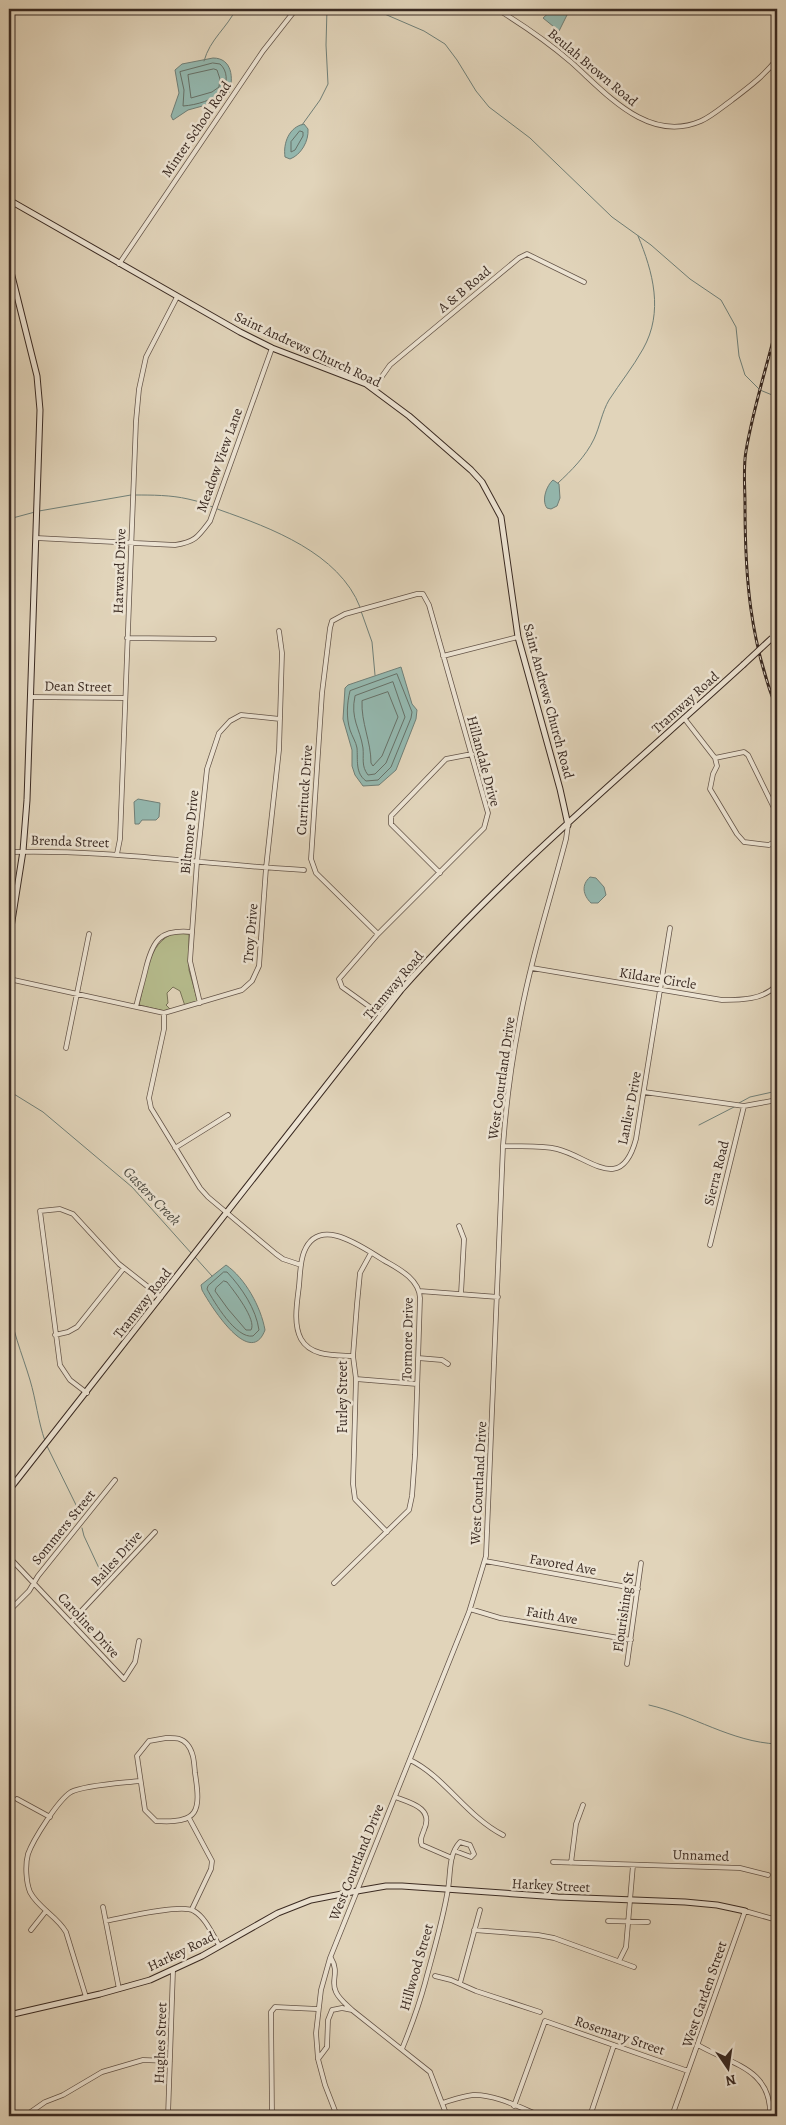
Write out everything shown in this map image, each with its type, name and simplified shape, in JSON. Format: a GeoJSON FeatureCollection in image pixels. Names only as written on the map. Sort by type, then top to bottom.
{"type":"FeatureCollection","features":[{"type":"Feature","properties":{"kind":"street","name":"Minter School Road"},"geometry":{"type":"LineString","coordinates":[[118,264],[263,51],[296,9]]}},
{"type":"Feature","properties":{"kind":"street","name":"Beulah Brown Road"},"geometry":{"type":"LineString","coordinates":[[497,9],[556,50],[621,107],[637,118],[657,125],[679,126],[690,124],[714,114],[766,73],[777,59]]}},
{"type":"Feature","properties":{"kind":"street","name":"Saint Andrews Church Road"},"geometry":{"type":"LineString","coordinates":[[9,200],[177,298],[272,348],[366,384],[409,416],[471,470],[482,482],[493,499],[501,517],[518,637],[558,780],[568,825]]}},
{"type":"Feature","properties":{"kind":"street","name":"A & B Road"},"geometry":{"type":"LineString","coordinates":[[373,389],[390,365],[415,342],[526,254],[584,282]]}},
{"type":"Feature","properties":{"kind":"street"},"geometry":{"type":"LineString","coordinates":[[9,264],[28,337],[39,397],[32,697],[23,851],[9,940]]}},
{"type":"Feature","properties":{"kind":"street","name":"Harward Drive"},"geometry":{"type":"LineString","coordinates":[[117,854],[120,839],[124,698],[139,389],[146,357],[177,298]]}},
{"type":"Feature","properties":{"kind":"street","name":"Meadow View Lane"},"geometry":{"type":"LineString","coordinates":[[36,538],[175,545],[188,543],[199,536],[210,521],[272,348]]}},
{"type":"Feature","properties":{"kind":"street","name":"Hillandale Drive"},"geometry":{"type":"LineString","coordinates":[[332,621],[346,614],[417,594],[423,594],[429,606],[488,813],[484,828],[378,934],[339,979],[342,987],[381,1015]]}},
{"type":"Feature","properties":{"kind":"street","name":"Currituck Drive"},"geometry":{"type":"LineString","coordinates":[[332,621],[322,693],[310,859],[316,873],[378,934]]}},
{"type":"Feature","properties":{"kind":"street","name":"Troy Drive"},"geometry":{"type":"LineString","coordinates":[[9,979],[164,1013],[242,990],[257,974],[279,750],[282,652],[279,631]]}},
{"type":"Feature","properties":{"kind":"street","name":"Tramway Road"},"geometry":{"type":"LineString","coordinates":[[9,1490],[87,1393],[381,1015],[447,938],[502,884],[777,634]]}},
{"type":"Feature","properties":{"kind":"street"},"geometry":{"type":"LineString","coordinates":[[443,656],[518,637]]}},
{"type":"Feature","properties":{"kind":"street"},"geometry":{"type":"LineString","coordinates":[[127,638],[214,639]]}},
{"type":"Feature","properties":{"kind":"street","name":"Dean Street"},"geometry":{"type":"LineString","coordinates":[[32,697],[124,698]]}},
{"type":"Feature","properties":{"kind":"street","name":"Biltmore Drive"},"geometry":{"type":"LineString","coordinates":[[200,1003],[191,970],[192,932],[207,769],[219,733],[230,721],[241,715],[280,719]]}},
{"type":"Feature","properties":{"kind":"street"},"geometry":{"type":"LineString","coordinates":[[684,718],[715,758],[717,766],[710,789],[737,834],[744,842],[769,845],[777,840]]}},
{"type":"Feature","properties":{"kind":"street"},"geometry":{"type":"LineString","coordinates":[[715,758],[744,752],[748,755],[777,814]]}},
{"type":"Feature","properties":{"kind":"street"},"geometry":{"type":"LineString","coordinates":[[440,873],[391,824],[391,816],[433,771],[446,760],[472,754]]}},
{"type":"Feature","properties":{"kind":"street","name":"West Courtland Drive"},"geometry":{"type":"LineString","coordinates":[[337,2116],[325,2085],[318,2059],[317,2008],[321,1990],[330,1958],[356,1891],[470,1609],[485,1561],[490,1491],[503,1146],[510,1074],[519,1023],[568,825]]}},
{"type":"Feature","properties":{"kind":"street","name":"Brenda Street"},"geometry":{"type":"LineString","coordinates":[[9,852],[117,854],[304,870]]}},
{"type":"Feature","properties":{"kind":"street","name":"Lanlier Drive"},"geometry":{"type":"LineString","coordinates":[[503,1146],[556,1149],[602,1169],[614,1169],[626,1162],[632,1152],[644,1092],[670,928]]}},
{"type":"Feature","properties":{"kind":"street"},"geometry":{"type":"LineString","coordinates":[[136,1007],[154,943],[160,937],[174,931],[192,932]]}},
{"type":"Feature","properties":{"kind":"street"},"geometry":{"type":"LineString","coordinates":[[66,1048],[89,934]]}},
{"type":"Feature","properties":{"kind":"street","name":"Kildare Circle"},"geometry":{"type":"LineString","coordinates":[[532,968],[722,1000],[760,996],[771,991],[777,985]]}},
{"type":"Feature","properties":{"kind":"street"},"geometry":{"type":"LineString","coordinates":[[164,1013],[164,1029],[149,1098],[151,1108],[200,1188],[283,1259],[301,1265]]}},
{"type":"Feature","properties":{"kind":"street"},"geometry":{"type":"LineString","coordinates":[[644,1092],[744,1106],[777,1100]]}},
{"type":"Feature","properties":{"kind":"street","name":"Sierra Road"},"geometry":{"type":"LineString","coordinates":[[710,1245],[744,1106]]}},
{"type":"Feature","properties":{"kind":"street"},"geometry":{"type":"LineString","coordinates":[[175,1148],[228,1115]]}},
{"type":"Feature","properties":{"kind":"street"},"geometry":{"type":"LineString","coordinates":[[87,1393],[70,1380],[62,1370],[40,1211],[60,1209],[73,1214],[124,1268],[161,1297]]}},
{"type":"Feature","properties":{"kind":"street"},"geometry":{"type":"LineString","coordinates":[[459,1226],[464,1239],[461,1294]]}},
{"type":"Feature","properties":{"kind":"street","name":"Tormore Drive"},"geometry":{"type":"LineString","coordinates":[[334,1583],[409,1510],[412,1496],[419,1291],[414,1280],[371,1252],[350,1240],[337,1235],[325,1234],[311,1240],[303,1253],[296,1323],[302,1340],[314,1351],[328,1355],[354,1356]]}},
{"type":"Feature","properties":{"kind":"street","name":"Furley Street"},"geometry":{"type":"LineString","coordinates":[[371,1252],[360,1273],[354,1356],[356,1379],[352,1460],[355,1499],[387,1532]]}},
{"type":"Feature","properties":{"kind":"street"},"geometry":{"type":"LineString","coordinates":[[56,1335],[68,1332],[77,1326],[124,1268]]}},
{"type":"Feature","properties":{"kind":"street"},"geometry":{"type":"LineString","coordinates":[[419,1291],[498,1297]]}},
{"type":"Feature","properties":{"kind":"street"},"geometry":{"type":"LineString","coordinates":[[418,1358],[442,1360],[448,1364]]}},
{"type":"Feature","properties":{"kind":"street"},"geometry":{"type":"LineString","coordinates":[[356,1379],[417,1384]]}},
{"type":"Feature","properties":{"kind":"street","name":"Sommers Street"},"geometry":{"type":"LineString","coordinates":[[9,1611],[29,1591],[34,1582],[115,1480]]}},
{"type":"Feature","properties":{"kind":"street","name":"Bailes Drive"},"geometry":{"type":"LineString","coordinates":[[72,1622],[155,1532]]}},
{"type":"Feature","properties":{"kind":"street","name":"Caroline Drive"},"geometry":{"type":"LineString","coordinates":[[9,1557],[124,1679],[135,1662],[139,1641]]}},
{"type":"Feature","properties":{"kind":"street","name":"Favored Ave"},"geometry":{"type":"LineString","coordinates":[[485,1561],[638,1589]]}},
{"type":"Feature","properties":{"kind":"street","name":"Flourishing St"},"geometry":{"type":"LineString","coordinates":[[627,1664],[641,1564]]}},
{"type":"Feature","properties":{"kind":"street","name":"Faith Ave"},"geometry":{"type":"LineString","coordinates":[[470,1609],[500,1618],[631,1640]]}},
{"type":"Feature","properties":{"kind":"street"},"geometry":{"type":"LineString","coordinates":[[177,1738],[186,1742],[193,1756],[199,1798],[196,1810],[189,1818],[166,1822],[156,1821],[145,1810],[139,1781],[137,1756],[149,1741],[177,1738]]}},
{"type":"Feature","properties":{"kind":"street"},"geometry":{"type":"LineString","coordinates":[[410,1760],[430,1773],[479,1820],[503,1835]]}},
{"type":"Feature","properties":{"kind":"street"},"geometry":{"type":"LineString","coordinates":[[86,1997],[66,1932],[30,1891],[26,1863],[30,1849],[50,1817],[64,1798],[73,1791],[139,1781]]}},
{"type":"Feature","properties":{"kind":"street"},"geometry":{"type":"LineString","coordinates":[[395,1797],[420,1806],[424,1811],[427,1822],[420,1839],[422,1846],[452,1858]]}},
{"type":"Feature","properties":{"kind":"street"},"geometry":{"type":"LineString","coordinates":[[17,1799],[50,1817]]}},
{"type":"Feature","properties":{"kind":"street"},"geometry":{"type":"LineString","coordinates":[[571,1863],[576,1824],[583,1805]]}},
{"type":"Feature","properties":{"kind":"street"},"geometry":{"type":"LineString","coordinates":[[189,1818],[212,1861],[212,1869],[192,1909]]}},
{"type":"Feature","properties":{"kind":"street"},"geometry":{"type":"LineString","coordinates":[[459,1842],[462,1842],[472,1847],[474,1855],[471,1858],[455,1851],[459,1842]]}},
{"type":"Feature","properties":{"kind":"street","name":"Hillwood Street"},"geometry":{"type":"LineString","coordinates":[[402,2049],[425,1985],[448,1890],[449,1867],[455,1851]]}},
{"type":"Feature","properties":{"kind":"street","name":"Unnamed"},"geometry":{"type":"LineString","coordinates":[[553,1862],[740,1868],[768,1875]]}},
{"type":"Feature","properties":{"kind":"street"},"geometry":{"type":"LineString","coordinates":[[619,1961],[626,1947],[633,1865]]}},
{"type":"Feature","properties":{"kind":"street","name":"Harkey Street"},"geometry":{"type":"LineString","coordinates":[[356,1891],[394,1886],[717,1905],[745,1911]]}},
{"type":"Feature","properties":{"kind":"street","name":"Harkey Road"},"geometry":{"type":"LineString","coordinates":[[9,2015],[150,1980],[219,1946],[278,1912],[311,1900],[356,1891]]}},
{"type":"Feature","properties":{"kind":"street"},"geometry":{"type":"LineString","coordinates":[[103,1907],[119,1988]]}},
{"type":"Feature","properties":{"kind":"street"},"geometry":{"type":"LineString","coordinates":[[106,1921],[174,1909],[192,1909],[203,1919],[219,1946]]}},
{"type":"Feature","properties":{"kind":"street"},"geometry":{"type":"LineString","coordinates":[[460,1983],[480,1910]]}},
{"type":"Feature","properties":{"kind":"street"},"geometry":{"type":"LineString","coordinates":[[31,1930],[46,1911]]}},
{"type":"Feature","properties":{"kind":"street"},"geometry":{"type":"LineString","coordinates":[[745,1911],[777,1920]]}},
{"type":"Feature","properties":{"kind":"street","name":"West Garden Street"},"geometry":{"type":"LineString","coordinates":[[672,2116],[745,1911]]}},
{"type":"Feature","properties":{"kind":"street"},"geometry":{"type":"LineString","coordinates":[[608,1921],[648,1922]]}},
{"type":"Feature","properties":{"kind":"street"},"geometry":{"type":"LineString","coordinates":[[474,1930],[538,1935],[634,1967]]}},
{"type":"Feature","properties":{"kind":"street"},"geometry":{"type":"LineString","coordinates":[[330,1958],[335,1966],[336,1974],[334,1980],[336,1992],[352,2010],[430,2072],[447,2116]]}},
{"type":"Feature","properties":{"kind":"street","name":"Hughes Street"},"geometry":{"type":"LineString","coordinates":[[168,2116],[173,1970]]}},
{"type":"Feature","properties":{"kind":"street"},"geometry":{"type":"LineString","coordinates":[[435,1976],[540,2012]]}},
{"type":"Feature","properties":{"kind":"street"},"geometry":{"type":"LineString","coordinates":[[272,2116],[271,2012],[275,2007],[283,2006],[317,2008]]}},
{"type":"Feature","properties":{"kind":"street"},"geometry":{"type":"LineString","coordinates":[[318,2059],[327,2047],[328,2020],[332,2010],[342,2008],[352,2010]]}},
{"type":"Feature","properties":{"kind":"street","name":"Rosemary Street"},"geometry":{"type":"LineString","coordinates":[[514,2106],[545,2021],[688,2071]]}},
{"type":"Feature","properties":{"kind":"street"},"geometry":{"type":"LineString","coordinates":[[590,2116],[614,2045]]}},
{"type":"Feature","properties":{"kind":"street"},"geometry":{"type":"LineString","coordinates":[[698,2045],[736,2063],[756,2076],[764,2088],[770,2115],[777,2113]]}},
{"type":"Feature","properties":{"kind":"street"},"geometry":{"type":"LineString","coordinates":[[25,2116],[45,2102],[63,2095],[102,2072],[143,2060],[170,2061]]}},
{"type":"Feature","properties":{"kind":"street"},"geometry":{"type":"LineString","coordinates":[[442,2103],[467,2096],[480,2096],[541,2116]]}},
{"type":"Feature","properties":{"kind":"green space"},"geometry":{"type":"Polygon","coordinates":[[[175,933],[189,934],[189,970],[198,1002],[185,1006],[180,991],[173,987],[167,993],[168,1003],[166,1005],[170,1009],[164,1011],[139,1005],[153,953],[158,945],[175,933]]]}},
{"type":"Feature","properties":{"kind":"water"},"geometry":{"type":"Polygon","coordinates":[[[553,9],[570,9],[559,31],[543,18],[553,9]]]}},
{"type":"Feature","properties":{"kind":"water"},"geometry":{"type":"Polygon","coordinates":[[[213,58],[224,61],[228,65],[231,75],[229,93],[217,102],[188,110],[173,120],[171,116],[179,93],[175,70],[182,64],[213,58]]]}},
{"type":"Feature","properties":{"kind":"water"},"geometry":{"type":"Polygon","coordinates":[[[304,124],[308,129],[308,134],[304,147],[294,157],[290,159],[285,157],[285,146],[288,136],[294,128],[304,124]]]}},
{"type":"Feature","properties":{"kind":"water"},"geometry":{"type":"Polygon","coordinates":[[[553,480],[559,484],[560,498],[557,506],[551,509],[545,505],[545,497],[547,489],[553,480]]]}},
{"type":"Feature","properties":{"kind":"water"},"geometry":{"type":"Polygon","coordinates":[[[401,667],[412,704],[417,710],[416,719],[396,770],[379,785],[363,786],[355,775],[352,766],[352,750],[343,719],[345,688],[348,685],[401,667]]]}},
{"type":"Feature","properties":{"kind":"water"},"geometry":{"type":"Polygon","coordinates":[[[138,799],[160,803],[159,817],[156,820],[142,820],[139,824],[135,824],[134,802],[138,799]]]}},
{"type":"Feature","properties":{"kind":"water"},"geometry":{"type":"Polygon","coordinates":[[[590,877],[596,878],[604,887],[606,895],[598,903],[591,903],[586,897],[584,887],[590,877]]]}},
{"type":"Feature","properties":{"kind":"water"},"geometry":{"type":"Polygon","coordinates":[[[226,1265],[246,1285],[260,1312],[265,1330],[258,1340],[250,1342],[240,1338],[230,1330],[202,1290],[201,1285],[226,1265]]]}},
{"type":"Feature","properties":{"kind":"waterway"},"geometry":{"type":"LineString","coordinates":[[204,61],[210,46],[236,9]]}},
{"type":"Feature","properties":{"kind":"waterway"},"geometry":{"type":"LineString","coordinates":[[302,125],[320,100],[328,84],[327,9]]}},
{"type":"Feature","properties":{"kind":"waterway"},"geometry":{"type":"LineString","coordinates":[[373,9],[424,31],[445,44],[489,107],[530,138],[612,217],[651,245],[690,279],[721,300],[736,327],[739,356],[745,375],[760,390],[777,397]]}},
{"type":"Feature","properties":{"kind":"waterway"},"geometry":{"type":"LineString","coordinates":[[558,483],[578,463],[591,445],[609,400],[639,356],[649,335],[655,306],[654,292],[652,278],[638,236]]}},
{"type":"Feature","properties":{"kind":"waterway"},"geometry":{"type":"LineString","coordinates":[[39,511],[131,495]]}},
{"type":"Feature","properties":{"kind":"waterway"},"geometry":{"type":"LineString","coordinates":[[135,495],[168,496],[192,500],[281,534],[320,557],[350,588],[360,607]]}},
{"type":"Feature","properties":{"kind":"waterway"},"geometry":{"type":"LineString","coordinates":[[9,519],[35,512]]}},
{"type":"Feature","properties":{"kind":"waterway"},"geometry":{"type":"LineString","coordinates":[[361,611],[372,642],[375,675]]}},
{"type":"Feature","properties":{"kind":"waterway","name":"Gasters Creek"},"geometry":{"type":"LineString","coordinates":[[9,1091],[43,1112],[132,1187],[192,1254]]}},
{"type":"Feature","properties":{"kind":"waterway"},"geometry":{"type":"LineString","coordinates":[[739,1103],[750,1097],[777,1091]]}},
{"type":"Feature","properties":{"kind":"waterway"},"geometry":{"type":"LineString","coordinates":[[9,1105],[9,1149]]}},
{"type":"Feature","properties":{"kind":"waterway"},"geometry":{"type":"LineString","coordinates":[[699,1125],[736,1106]]}},
{"type":"Feature","properties":{"kind":"waterway","name":"Gasters Creek"},"geometry":{"type":"LineString","coordinates":[[195,1257],[212,1276]]}},
{"type":"Feature","properties":{"kind":"waterway"},"geometry":{"type":"LineString","coordinates":[[9,1301],[14,1331],[30,1380],[45,1441]]}},
{"type":"Feature","properties":{"kind":"waterway"},"geometry":{"type":"LineString","coordinates":[[46,1444],[78,1509],[78,1519]]}},
{"type":"Feature","properties":{"kind":"waterway"},"geometry":{"type":"LineString","coordinates":[[82,1528],[105,1581]]}},
{"type":"Feature","properties":{"kind":"waterway"},"geometry":{"type":"LineString","coordinates":[[649,1705],[744,1738],[777,1744]]}},
{"type":"Feature","properties":{"kind":"railway"},"geometry":{"type":"LineString","coordinates":[[777,325],[752,419],[744,471],[746,558],[751,609],[761,659],[777,710]]}}]}
